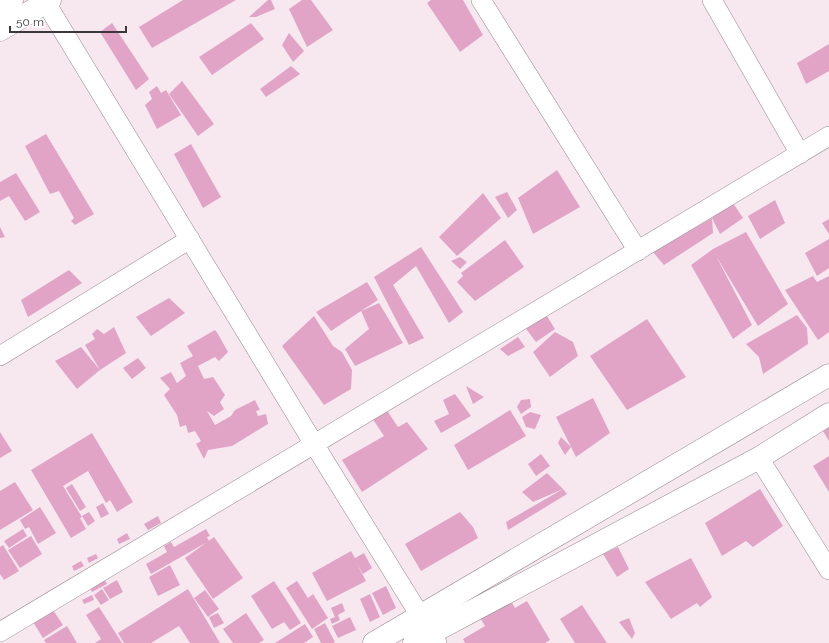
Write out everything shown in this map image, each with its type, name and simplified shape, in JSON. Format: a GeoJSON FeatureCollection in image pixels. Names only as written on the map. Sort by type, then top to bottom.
{"type":"FeatureCollection","features":[{"type":"Feature","properties":{"kind":"street"},"geometry":{"type":"LineString","coordinates":[[0,7],[12,0]]}},
{"type":"Feature","properties":{"kind":"street"},"geometry":{"type":"LineString","coordinates":[[481,0],[638,251]]}},
{"type":"Feature","properties":{"kind":"street"},"geometry":{"type":"LineString","coordinates":[[712,0],[800,154]]}},
{"type":"Feature","properties":{"kind":"street"},"geometry":{"type":"LineString","coordinates":[[0,30],[48,1],[314,444],[425,633]]}},
{"type":"Feature","properties":{"kind":"street"},"geometry":{"type":"LineString","coordinates":[[0,632],[829,136]]}},
{"type":"Feature","properties":{"kind":"street"},"geometry":{"type":"LineString","coordinates":[[0,356],[190,239]]}},
{"type":"Feature","properties":{"kind":"street"},"geometry":{"type":"LineString","coordinates":[[425,633],[829,375]]}},
{"type":"Feature","properties":{"kind":"street"},"geometry":{"type":"LineString","coordinates":[[374,643],[425,633],[759,458],[829,414]]}},
{"type":"Feature","properties":{"kind":"street"},"geometry":{"type":"LineString","coordinates":[[759,458],[829,570]]}},
{"type":"Feature","properties":{"kind":"building"},"geometry":{"type":"Polygon","coordinates":[[[183,0],[236,0],[152,48],[139,27],[183,0]]]}},
{"type":"Feature","properties":{"kind":"building"},"geometry":{"type":"Polygon","coordinates":[[[268,0],[271,0],[275,9],[256,17],[249,17],[268,0]]]}},
{"type":"Feature","properties":{"kind":"building"},"geometry":{"type":"Polygon","coordinates":[[[302,0],[311,0],[333,30],[307,47],[289,9],[302,0]]]}},
{"type":"Feature","properties":{"kind":"building"},"geometry":{"type":"Polygon","coordinates":[[[431,0],[463,0],[483,35],[460,52],[427,3],[431,0]]]}},
{"type":"Feature","properties":{"kind":"building"},"geometry":{"type":"Polygon","coordinates":[[[112,23],[149,79],[136,90],[100,32],[112,23]]]}},
{"type":"Feature","properties":{"kind":"building"},"geometry":{"type":"Polygon","coordinates":[[[251,23],[264,39],[212,75],[199,57],[251,23]]]}},
{"type":"Feature","properties":{"kind":"building"},"geometry":{"type":"Polygon","coordinates":[[[289,33],[304,51],[293,62],[282,45],[289,33]]]}},
{"type":"Feature","properties":{"kind":"building"},"geometry":{"type":"Polygon","coordinates":[[[829,44],[829,71],[806,84],[797,63],[829,44]]]}},
{"type":"Feature","properties":{"kind":"building"},"geometry":{"type":"Polygon","coordinates":[[[291,66],[300,74],[266,97],[260,89],[291,66]]]}},
{"type":"Feature","properties":{"kind":"building"},"geometry":{"type":"Polygon","coordinates":[[[182,81],[214,124],[198,136],[169,94],[182,81]]]}},
{"type":"Feature","properties":{"kind":"building"},"geometry":{"type":"Polygon","coordinates":[[[157,86],[161,93],[166,90],[181,115],[157,129],[145,105],[152,99],[149,92],[157,86]]]}},
{"type":"Feature","properties":{"kind":"building"},"geometry":{"type":"Polygon","coordinates":[[[46,134],[94,214],[75,225],[71,221],[74,218],[59,191],[50,194],[25,146],[46,134]]]}},
{"type":"Feature","properties":{"kind":"building"},"geometry":{"type":"Polygon","coordinates":[[[191,144],[221,197],[203,208],[174,154],[191,144]]]}},
{"type":"Feature","properties":{"kind":"building"},"geometry":{"type":"Polygon","coordinates":[[[557,170],[580,207],[533,234],[518,198],[557,170]]]}},
{"type":"Feature","properties":{"kind":"building"},"geometry":{"type":"Polygon","coordinates":[[[16,173],[40,212],[25,221],[9,196],[0,201],[0,182],[16,173]]]}},
{"type":"Feature","properties":{"kind":"building"},"geometry":{"type":"Polygon","coordinates":[[[507,192],[517,210],[508,218],[495,197],[507,192]]]}},
{"type":"Feature","properties":{"kind":"building"},"geometry":{"type":"Polygon","coordinates":[[[483,193],[501,218],[457,256],[439,237],[483,193]]]}},
{"type":"Feature","properties":{"kind":"building"},"geometry":{"type":"Polygon","coordinates":[[[731,200],[743,218],[720,234],[712,218],[731,200]]]}},
{"type":"Feature","properties":{"kind":"building"},"geometry":{"type":"Polygon","coordinates":[[[775,200],[785,223],[760,239],[748,216],[775,200]]]}},
{"type":"Feature","properties":{"kind":"building"},"geometry":{"type":"Polygon","coordinates":[[[712,218],[713,233],[664,265],[653,252],[712,218]]]}},
{"type":"Feature","properties":{"kind":"building"},"geometry":{"type":"Polygon","coordinates":[[[829,219],[829,234],[822,223],[829,219]]]}},
{"type":"Feature","properties":{"kind":"building"},"geometry":{"type":"Polygon","coordinates":[[[0,227],[5,237],[0,238],[0,227]]]}},
{"type":"Feature","properties":{"kind":"building"},"geometry":{"type":"Polygon","coordinates":[[[746,232],[788,304],[758,326],[716,256],[752,325],[733,339],[691,265],[713,249],[746,232]]]}},
{"type":"Feature","properties":{"kind":"building"},"geometry":{"type":"Polygon","coordinates":[[[829,239],[829,268],[817,276],[805,253],[829,239]]]}},
{"type":"Feature","properties":{"kind":"building"},"geometry":{"type":"Polygon","coordinates":[[[505,240],[524,267],[475,301],[457,282],[463,276],[461,273],[505,240]]]}},
{"type":"Feature","properties":{"kind":"building"},"geometry":{"type":"Polygon","coordinates":[[[421,247],[463,312],[449,323],[416,266],[393,285],[424,338],[409,345],[374,277],[421,247]]]}},
{"type":"Feature","properties":{"kind":"building"},"geometry":{"type":"Polygon","coordinates":[[[460,257],[467,262],[460,269],[451,261],[460,257]]]}},
{"type":"Feature","properties":{"kind":"building"},"geometry":{"type":"Polygon","coordinates":[[[69,270],[82,283],[28,317],[21,300],[69,270]]]}},
{"type":"Feature","properties":{"kind":"building"},"geometry":{"type":"Polygon","coordinates":[[[813,276],[817,282],[829,276],[829,332],[818,340],[785,290],[813,276]]]}},
{"type":"Feature","properties":{"kind":"building"},"geometry":{"type":"Polygon","coordinates":[[[367,282],[378,300],[331,331],[316,312],[367,282]]]}},
{"type":"Feature","properties":{"kind":"building"},"geometry":{"type":"Polygon","coordinates":[[[169,298],[185,313],[151,336],[136,317],[169,298]]]}},
{"type":"Feature","properties":{"kind":"building"},"geometry":{"type":"Polygon","coordinates":[[[379,303],[403,343],[355,366],[345,349],[369,329],[361,311],[379,303]]]}},
{"type":"Feature","properties":{"kind":"building"},"geometry":{"type":"Polygon","coordinates":[[[542,308],[555,329],[536,342],[520,321],[542,308]]]}},
{"type":"Feature","properties":{"kind":"building"},"geometry":{"type":"Polygon","coordinates":[[[797,315],[807,328],[808,344],[763,374],[759,357],[746,344],[797,315]]]}},
{"type":"Feature","properties":{"kind":"building"},"geometry":{"type":"Polygon","coordinates":[[[314,316],[333,346],[342,352],[352,370],[351,389],[324,405],[282,346],[314,316]]]}},
{"type":"Feature","properties":{"kind":"building"},"geometry":{"type":"Polygon","coordinates":[[[647,319],[686,377],[627,410],[590,356],[647,319]]]}},
{"type":"Feature","properties":{"kind":"building"},"geometry":{"type":"Polygon","coordinates":[[[114,327],[126,353],[100,370],[85,345],[95,339],[92,334],[97,329],[104,334],[114,327]]]}},
{"type":"Feature","properties":{"kind":"building"},"geometry":{"type":"Polygon","coordinates":[[[215,330],[228,352],[219,361],[215,357],[198,366],[204,379],[213,377],[225,395],[220,402],[224,409],[214,416],[207,411],[215,425],[231,416],[235,410],[255,400],[260,410],[256,411],[258,416],[266,414],[268,424],[232,446],[208,450],[204,459],[196,444],[201,441],[195,431],[188,433],[186,425],[180,427],[177,415],[164,395],[170,389],[160,378],[171,372],[177,383],[186,376],[180,363],[193,356],[187,346],[215,330]]]}},
{"type":"Feature","properties":{"kind":"building"},"geometry":{"type":"Polygon","coordinates":[[[555,332],[573,342],[578,356],[550,377],[533,352],[555,332]]]}},
{"type":"Feature","properties":{"kind":"building"},"geometry":{"type":"Polygon","coordinates":[[[518,337],[525,347],[508,356],[500,349],[518,337]]]}},
{"type":"Feature","properties":{"kind":"building"},"geometry":{"type":"Polygon","coordinates":[[[81,347],[100,370],[77,389],[55,361],[81,347]]]}},
{"type":"Feature","properties":{"kind":"building"},"geometry":{"type":"Polygon","coordinates":[[[138,358],[146,368],[132,379],[123,368],[138,358]]]}},
{"type":"Feature","properties":{"kind":"building"},"geometry":{"type":"Polygon","coordinates":[[[466,386],[484,397],[473,404],[466,386]]]}},
{"type":"Feature","properties":{"kind":"building"},"geometry":{"type":"Polygon","coordinates":[[[455,394],[471,416],[441,433],[434,421],[449,414],[443,400],[455,394]]]}},
{"type":"Feature","properties":{"kind":"building"},"geometry":{"type":"Polygon","coordinates":[[[593,398],[610,433],[576,457],[556,417],[593,398]]]}},
{"type":"Feature","properties":{"kind":"building"},"geometry":{"type":"Polygon","coordinates":[[[530,399],[531,407],[521,414],[517,407],[521,400],[530,399]]]}},
{"type":"Feature","properties":{"kind":"building"},"geometry":{"type":"Polygon","coordinates":[[[386,409],[398,427],[407,422],[428,449],[362,492],[342,460],[384,436],[372,418],[386,409]]]}},
{"type":"Feature","properties":{"kind":"building"},"geometry":{"type":"Polygon","coordinates":[[[510,410],[526,436],[468,470],[454,445],[510,410]]]}},
{"type":"Feature","properties":{"kind":"building"},"geometry":{"type":"Polygon","coordinates":[[[530,412],[541,415],[535,429],[526,427],[522,417],[530,412]]]}},
{"type":"Feature","properties":{"kind":"building"},"geometry":{"type":"Polygon","coordinates":[[[829,427],[829,441],[823,431],[829,427]]]}},
{"type":"Feature","properties":{"kind":"building"},"geometry":{"type":"Polygon","coordinates":[[[0,432],[12,451],[0,458],[0,432]]]}},
{"type":"Feature","properties":{"kind":"building"},"geometry":{"type":"Polygon","coordinates":[[[92,433],[133,502],[117,512],[110,500],[106,503],[88,471],[63,486],[82,517],[80,518],[86,529],[71,538],[31,470],[92,433]]]}},
{"type":"Feature","properties":{"kind":"building"},"geometry":{"type":"Polygon","coordinates":[[[561,437],[571,447],[565,455],[558,443],[561,437]]]}},
{"type":"Feature","properties":{"kind":"building"},"geometry":{"type":"Polygon","coordinates":[[[541,454],[550,466],[536,476],[528,464],[541,454]]]}},
{"type":"Feature","properties":{"kind":"building"},"geometry":{"type":"Polygon","coordinates":[[[829,456],[829,492],[813,466],[829,456]]]}},
{"type":"Feature","properties":{"kind":"building"},"geometry":{"type":"Polygon","coordinates":[[[547,473],[563,489],[533,502],[522,492],[547,473]]]}},
{"type":"Feature","properties":{"kind":"building"},"geometry":{"type":"Polygon","coordinates":[[[15,482],[33,510],[0,530],[0,491],[15,482]]]}},
{"type":"Feature","properties":{"kind":"building"},"geometry":{"type":"Polygon","coordinates":[[[72,484],[86,507],[80,511],[66,488],[72,484]]]}},
{"type":"Feature","properties":{"kind":"building"},"geometry":{"type":"Polygon","coordinates":[[[563,489],[567,494],[508,530],[506,522],[563,489]]]}},
{"type":"Feature","properties":{"kind":"building"},"geometry":{"type":"Polygon","coordinates":[[[760,489],[783,526],[753,547],[746,541],[722,556],[705,523],[760,489]]]}},
{"type":"Feature","properties":{"kind":"building"},"geometry":{"type":"Polygon","coordinates":[[[103,503],[109,514],[101,518],[96,507],[103,503]]]}},
{"type":"Feature","properties":{"kind":"building"},"geometry":{"type":"Polygon","coordinates":[[[40,507],[56,533],[38,544],[29,527],[25,529],[20,520],[40,507]]]}},
{"type":"Feature","properties":{"kind":"building"},"geometry":{"type":"Polygon","coordinates":[[[89,512],[95,521],[88,526],[82,516],[89,512]]]}},
{"type":"Feature","properties":{"kind":"building"},"geometry":{"type":"Polygon","coordinates":[[[460,512],[473,527],[478,538],[421,571],[405,544],[460,512]]]}},
{"type":"Feature","properties":{"kind":"building"},"geometry":{"type":"Polygon","coordinates":[[[158,516],[161,523],[148,530],[144,524],[158,516]]]}},
{"type":"Feature","properties":{"kind":"building"},"geometry":{"type":"Polygon","coordinates":[[[23,529],[27,536],[9,548],[4,541],[23,529]]]}},
{"type":"Feature","properties":{"kind":"building"},"geometry":{"type":"Polygon","coordinates":[[[206,529],[210,536],[207,537],[209,541],[151,574],[146,564],[167,552],[164,546],[171,542],[174,547],[206,529]]]}},
{"type":"Feature","properties":{"kind":"building"},"geometry":{"type":"Polygon","coordinates":[[[127,533],[130,539],[119,544],[117,539],[127,533]]]}},
{"type":"Feature","properties":{"kind":"building"},"geometry":{"type":"Polygon","coordinates":[[[31,536],[42,554],[20,568],[8,550],[31,536]]]}},
{"type":"Feature","properties":{"kind":"building"},"geometry":{"type":"Polygon","coordinates":[[[214,537],[243,578],[213,599],[185,558],[214,537]]]}},
{"type":"Feature","properties":{"kind":"building"},"geometry":{"type":"Polygon","coordinates":[[[3,545],[19,571],[4,580],[0,574],[0,547],[3,545]]]}},
{"type":"Feature","properties":{"kind":"building"},"geometry":{"type":"Polygon","coordinates":[[[618,547],[629,569],[617,577],[603,554],[618,547]]]}},
{"type":"Feature","properties":{"kind":"building"},"geometry":{"type":"Polygon","coordinates":[[[351,551],[355,558],[364,553],[372,568],[363,574],[356,562],[366,581],[327,601],[312,573],[351,551]]]}},
{"type":"Feature","properties":{"kind":"building"},"geometry":{"type":"Polygon","coordinates":[[[96,554],[98,558],[89,563],[87,558],[96,554]]]}},
{"type":"Feature","properties":{"kind":"building"},"geometry":{"type":"Polygon","coordinates":[[[691,558],[712,597],[700,607],[697,603],[671,619],[645,582],[691,558]]]}},
{"type":"Feature","properties":{"kind":"building"},"geometry":{"type":"Polygon","coordinates":[[[81,561],[84,566],[74,571],[72,566],[81,561]]]}},
{"type":"Feature","properties":{"kind":"building"},"geometry":{"type":"Polygon","coordinates":[[[170,565],[180,585],[158,596],[149,577],[170,565]]]}},
{"type":"Feature","properties":{"kind":"building"},"geometry":{"type":"Polygon","coordinates":[[[101,572],[107,584],[92,592],[85,579],[101,572]]]}},
{"type":"Feature","properties":{"kind":"building"},"geometry":{"type":"Polygon","coordinates":[[[117,580],[123,592],[110,599],[103,588],[117,580]]]}},
{"type":"Feature","properties":{"kind":"building"},"geometry":{"type":"Polygon","coordinates":[[[274,581],[301,623],[290,630],[284,622],[272,629],[251,596],[274,581]]]}},
{"type":"Feature","properties":{"kind":"building"},"geometry":{"type":"Polygon","coordinates":[[[297,581],[308,598],[313,594],[328,618],[312,629],[286,588],[297,581]]]}},
{"type":"Feature","properties":{"kind":"building"},"geometry":{"type":"Polygon","coordinates":[[[386,586],[396,608],[383,615],[372,593],[386,586]]]}},
{"type":"Feature","properties":{"kind":"building"},"geometry":{"type":"Polygon","coordinates":[[[102,589],[109,600],[101,605],[94,595],[102,589]]]}},
{"type":"Feature","properties":{"kind":"building"},"geometry":{"type":"Polygon","coordinates":[[[188,589],[220,643],[190,643],[179,626],[151,643],[124,643],[118,633],[188,589]]]}},
{"type":"Feature","properties":{"kind":"building"},"geometry":{"type":"Polygon","coordinates":[[[205,590],[219,609],[208,617],[194,598],[205,590]]]}},
{"type":"Feature","properties":{"kind":"building"},"geometry":{"type":"Polygon","coordinates":[[[370,594],[380,617],[370,622],[360,599],[370,594]]]}},
{"type":"Feature","properties":{"kind":"building"},"geometry":{"type":"Polygon","coordinates":[[[92,595],[94,600],[84,604],[82,600],[92,595]]]}},
{"type":"Feature","properties":{"kind":"building"},"geometry":{"type":"Polygon","coordinates":[[[509,598],[515,608],[527,601],[550,640],[545,643],[465,643],[463,639],[485,626],[479,616],[509,598]]]}},
{"type":"Feature","properties":{"kind":"building"},"geometry":{"type":"Polygon","coordinates":[[[342,603],[345,611],[338,615],[340,620],[332,624],[330,619],[335,617],[331,608],[342,603]]]}},
{"type":"Feature","properties":{"kind":"building"},"geometry":{"type":"Polygon","coordinates":[[[582,605],[607,643],[575,643],[560,619],[582,605]]]}},
{"type":"Feature","properties":{"kind":"building"},"geometry":{"type":"Polygon","coordinates":[[[99,607],[122,643],[95,643],[101,639],[86,615],[99,607]]]}},
{"type":"Feature","properties":{"kind":"building"},"geometry":{"type":"Polygon","coordinates":[[[53,610],[63,625],[43,638],[33,622],[53,610]]]}},
{"type":"Feature","properties":{"kind":"building"},"geometry":{"type":"Polygon","coordinates":[[[218,613],[224,623],[214,628],[209,617],[218,613]]]}},
{"type":"Feature","properties":{"kind":"building"},"geometry":{"type":"Polygon","coordinates":[[[246,613],[264,640],[259,643],[233,643],[223,629],[246,613]]]}},
{"type":"Feature","properties":{"kind":"building"},"geometry":{"type":"Polygon","coordinates":[[[350,617],[356,630],[338,638],[332,626],[350,617]]]}},
{"type":"Feature","properties":{"kind":"building"},"geometry":{"type":"Polygon","coordinates":[[[629,618],[635,633],[632,639],[619,622],[629,618]]]}},
{"type":"Feature","properties":{"kind":"building"},"geometry":{"type":"Polygon","coordinates":[[[325,623],[335,642],[333,643],[321,643],[314,629],[325,623]]]}},
{"type":"Feature","properties":{"kind":"building"},"geometry":{"type":"Polygon","coordinates":[[[305,624],[313,637],[304,643],[275,643],[305,624]]]}},
{"type":"Feature","properties":{"kind":"building"},"geometry":{"type":"Polygon","coordinates":[[[67,626],[77,643],[46,643],[44,640],[67,626]]]}}]}
